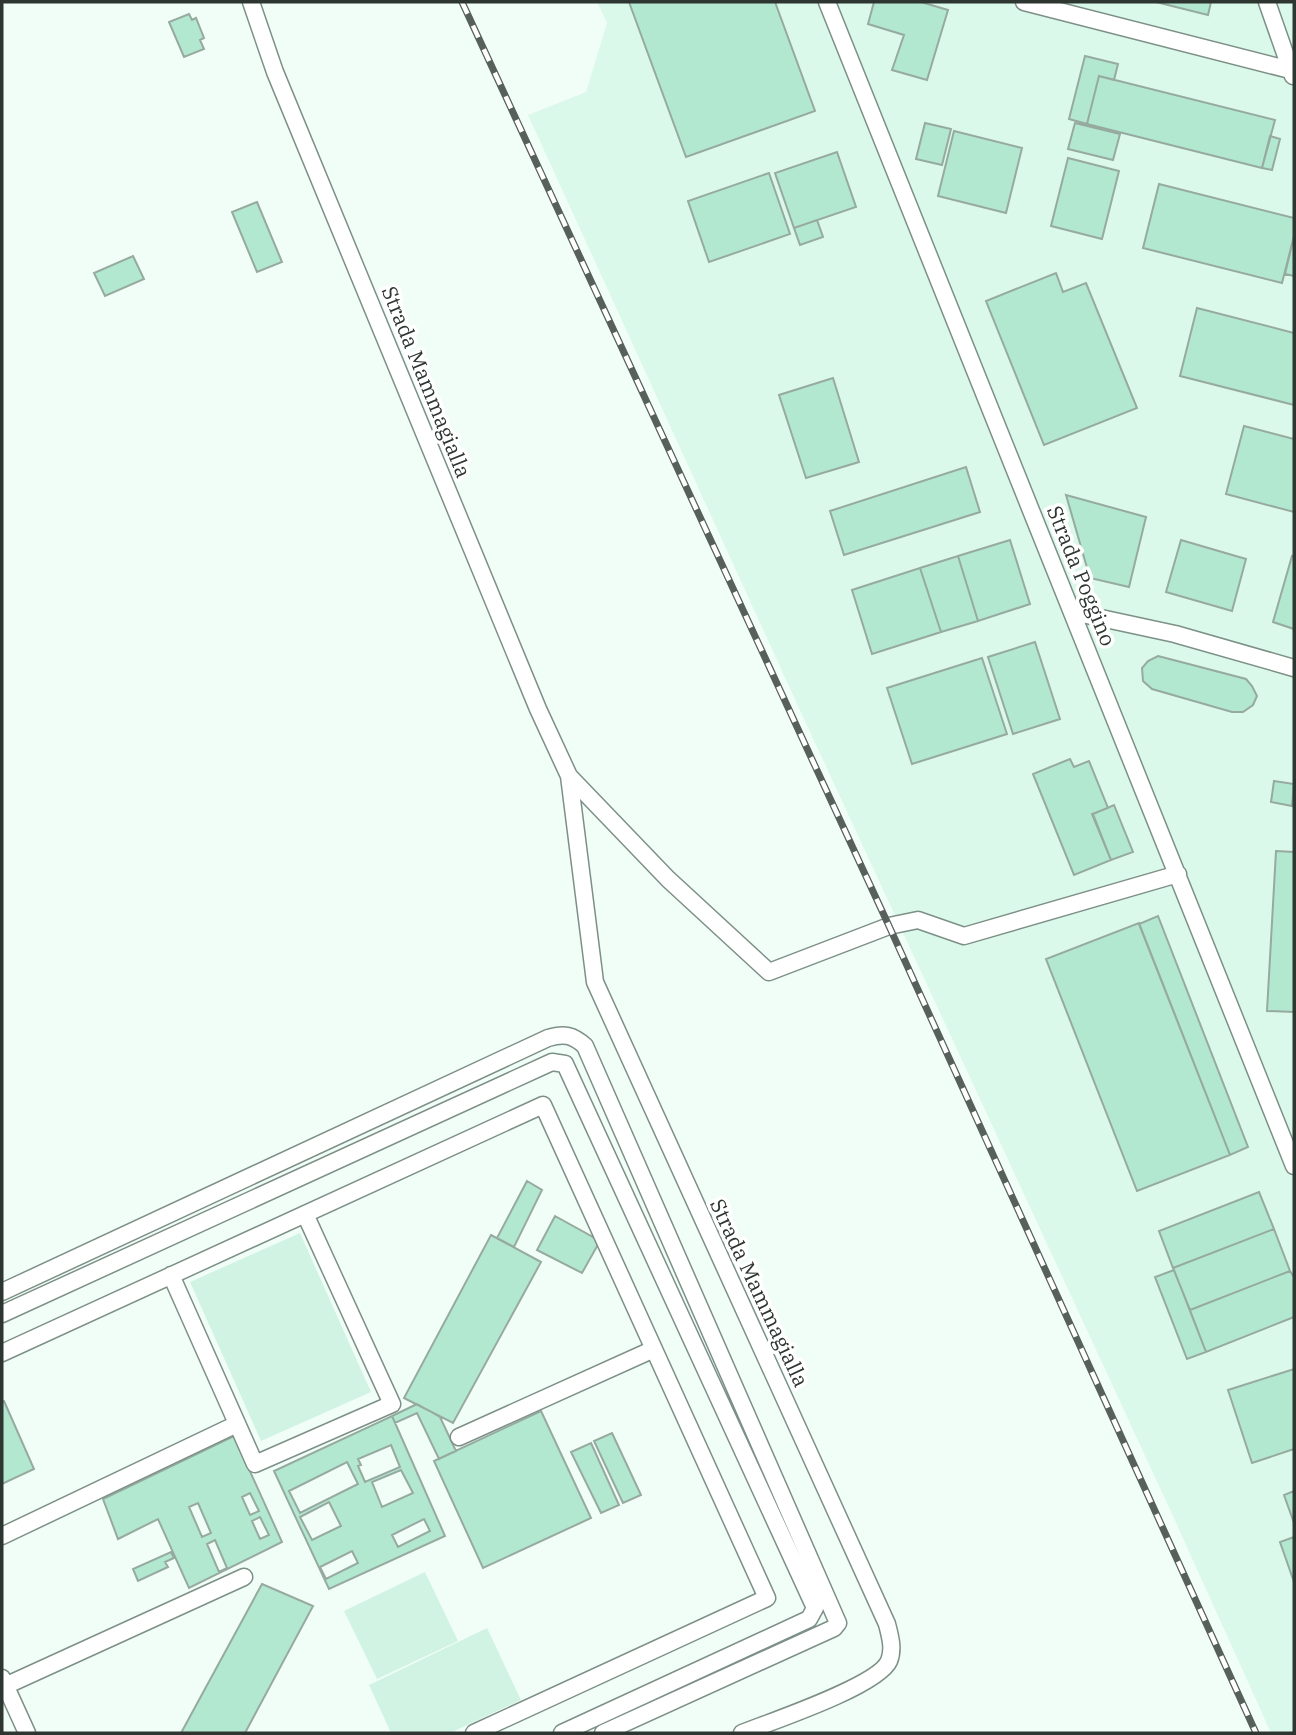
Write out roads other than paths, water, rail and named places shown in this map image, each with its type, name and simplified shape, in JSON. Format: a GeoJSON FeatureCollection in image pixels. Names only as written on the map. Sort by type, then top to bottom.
{"type":"FeatureCollection","features":[{"type":"Feature","properties":{"kind":"street","name":"Strada Mammagialla"},"geometry":{"type":"LineString","coordinates":[[251,2],[291,110],[538,709],[569,776],[594,982],[891,1638],[889,1661],[874,1677],[798,1712],[742,1733]]}},
{"type":"Feature","properties":{"kind":"street","name":"Strada Poggino"},"geometry":{"type":"LineString","coordinates":[[827,2],[1294,1166]]}},
{"type":"Feature","properties":{"kind":"street"},"geometry":{"type":"LineString","coordinates":[[1024,2],[1293,74]]}},
{"type":"Feature","properties":{"kind":"street"},"geometry":{"type":"LineString","coordinates":[[1267,2],[1293,74]]}},
{"type":"Feature","properties":{"kind":"street"},"geometry":{"type":"LineString","coordinates":[[1073,612],[1175,634],[1294,668]]}},
{"type":"Feature","properties":{"kind":"street","name":"Strada Mammagialla"},"geometry":{"type":"LineString","coordinates":[[569,776],[668,879],[769,972],[889,926],[918,920],[964,936],[1178,874]]}},
{"type":"Feature","properties":{"kind":"street"},"geometry":{"type":"LineString","coordinates":[[2,1292],[548,1038],[561,1034],[575,1037],[585,1046],[838,1623],[834,1628],[603,1733]]}},
{"type":"Feature","properties":{"kind":"street"},"geometry":{"type":"LineString","coordinates":[[2,1314],[552,1062],[565,1064],[815,1608],[810,1619],[562,1733]]}},
{"type":"Feature","properties":{"kind":"street"},"geometry":{"type":"LineString","coordinates":[[2,1353],[543,1105],[767,1598],[474,1733]]}},
{"type":"Feature","properties":{"kind":"street"},"geometry":{"type":"LineString","coordinates":[[171,1275],[255,1464],[392,1404],[305,1214]]}},
{"type":"Feature","properties":{"kind":"street"},"geometry":{"type":"LineString","coordinates":[[459,1437],[654,1349]]}},
{"type":"Feature","properties":{"kind":"street"},"geometry":{"type":"LineString","coordinates":[[2,1536],[237,1424]]}},
{"type":"Feature","properties":{"kind":"street"},"geometry":{"type":"LineString","coordinates":[[27,1733],[4,1682],[244,1577]]}},
{"type":"Feature","properties":{"kind":"railway"},"geometry":{"type":"LineString","coordinates":[[462,2],[889,926],[1256,1733]]}}]}
